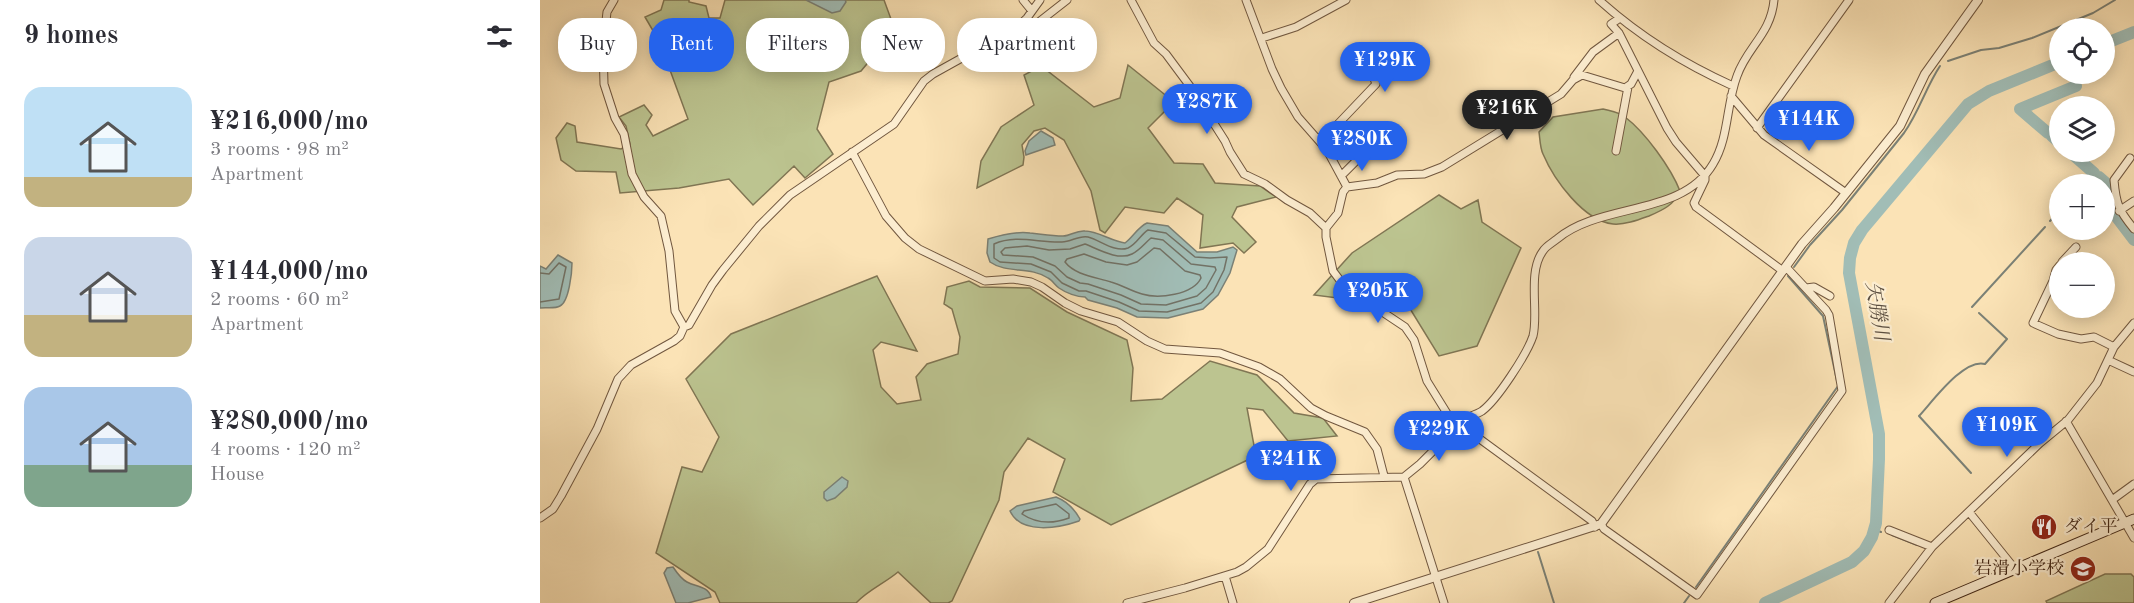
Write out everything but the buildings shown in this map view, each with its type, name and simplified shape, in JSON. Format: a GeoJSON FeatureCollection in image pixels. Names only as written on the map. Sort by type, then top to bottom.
{"type":"FeatureCollection","features":[{"type":"Feature","properties":{"kind":"main road"},"geometry":{"type":"LineString","coordinates":[[1936,603],[2130,521]]}},
{"type":"Feature","properties":{"kind":"street"},"geometry":{"type":"LineString","coordinates":[[614,0],[607,12],[603,47],[604,84],[615,118],[624,134],[632,174],[644,197],[661,216],[669,251],[675,311],[684,327]]}},
{"type":"Feature","properties":{"kind":"street"},"geometry":{"type":"LineString","coordinates":[[1023,0],[1032,11]]}},
{"type":"Feature","properties":{"kind":"street"},"geometry":{"type":"LineString","coordinates":[[1025,18],[1040,0]]}},
{"type":"Feature","properties":{"kind":"street"},"geometry":{"type":"LineString","coordinates":[[1044,18],[1067,0]]}},
{"type":"Feature","properties":{"kind":"street"},"geometry":{"type":"LineString","coordinates":[[1131,0],[1154,42],[1166,54],[1192,90],[1242,172],[1310,213],[1326,228]]}},
{"type":"Feature","properties":{"kind":"street"},"geometry":{"type":"LineString","coordinates":[[1246,0],[1272,69],[1288,101],[1298,117],[1328,150],[1347,187]]}},
{"type":"Feature","properties":{"kind":"street"},"geometry":{"type":"LineString","coordinates":[[1262,38],[1296,27],[1346,0]]}},
{"type":"Feature","properties":{"kind":"street"},"geometry":{"type":"LineString","coordinates":[[1599,0],[1656,45],[1685,63],[1733,86]]}},
{"type":"Feature","properties":{"kind":"street"},"geometry":{"type":"LineString","coordinates":[[1619,33],[1593,52],[1561,94],[1442,167],[1424,174],[1397,175],[1377,183],[1347,187],[1343,192],[1338,213],[1326,228],[1326,237],[1333,271],[1345,287],[1405,327],[1413,340],[1427,381],[1455,423],[1697,595],[1842,391],[1829,315],[1806,288],[1785,269],[1696,207],[1694,202],[1720,150],[1733,86],[1742,63],[1771,20],[1774,0]]}},
{"type":"Feature","properties":{"kind":"street"},"geometry":{"type":"LineString","coordinates":[[1757,128],[1850,0]]}},
{"type":"Feature","properties":{"kind":"street"},"geometry":{"type":"LineString","coordinates":[[1354,603],[1598,525],[1802,244],[1846,194],[1900,126],[1925,74],[1978,0]]}},
{"type":"Feature","properties":{"kind":"street"},"geometry":{"type":"LineString","coordinates":[[1620,18],[1611,24],[1619,33],[1676,142],[1705,176]]}},
{"type":"Feature","properties":{"kind":"street"},"geometry":{"type":"LineString","coordinates":[[1318,139],[1337,125],[1376,84],[1364,52],[1349,57]]}},
{"type":"Feature","properties":{"kind":"street"},"geometry":{"type":"LineString","coordinates":[[540,518],[553,509],[561,496],[597,429],[618,379],[631,365],[680,336],[723,270],[773,212],[804,185],[899,120],[924,81],[957,61]]}},
{"type":"Feature","properties":{"kind":"street"},"geometry":{"type":"LineString","coordinates":[[1616,150],[1628,87],[1638,71]]}},
{"type":"Feature","properties":{"kind":"street"},"geometry":{"type":"LineString","coordinates":[[1573,80],[1582,75],[1621,88],[1628,87]]}},
{"type":"Feature","properties":{"kind":"street"},"geometry":{"type":"LineString","coordinates":[[1731,96],[1757,128],[1846,194]]}},
{"type":"Feature","properties":{"kind":"street"},"geometry":{"type":"LineString","coordinates":[[852,152],[886,216],[905,238],[920,249],[985,281],[1013,279],[1031,282],[1081,311],[1118,322],[1165,350],[1220,353],[1259,367],[1280,379],[1311,408],[1365,432],[1377,449],[1384,476]]}},
{"type":"Feature","properties":{"kind":"street"},"geometry":{"type":"LineString","coordinates":[[1341,176],[1365,152]]}},
{"type":"Feature","properties":{"kind":"street"},"geometry":{"type":"LineString","coordinates":[[2130,158],[2114,180],[2119,211],[2134,229]]}},
{"type":"Feature","properties":{"kind":"street"},"geometry":{"type":"LineString","coordinates":[[1127,603],[1225,576],[1246,567],[1268,549],[1306,489],[1316,479],[1404,477],[1420,464],[1455,423],[1481,411],[1500,393],[1533,335],[1535,281],[1540,256],[1545,248],[1565,232],[1608,214],[1680,195],[1705,176]]}},
{"type":"Feature","properties":{"kind":"street"},"geometry":{"type":"LineString","coordinates":[[2119,211],[2134,201]]}},
{"type":"Feature","properties":{"kind":"street"},"geometry":{"type":"LineString","coordinates":[[2072,252],[2076,247]]}},
{"type":"Feature","properties":{"kind":"street"},"geometry":{"type":"LineString","coordinates":[[1806,288],[1814,287],[1830,297]]}},
{"type":"Feature","properties":{"kind":"street"},"geometry":{"type":"LineString","coordinates":[[2049,289],[2032,323],[2058,334],[2081,339],[2094,337],[2114,347]]}},
{"type":"Feature","properties":{"kind":"street"},"geometry":{"type":"LineString","coordinates":[[1889,603],[1932,547],[2066,421],[2097,383],[2114,347],[2134,323]]}},
{"type":"Feature","properties":{"kind":"street"},"geometry":{"type":"LineString","coordinates":[[2108,360],[2134,372]]}},
{"type":"Feature","properties":{"kind":"street"},"geometry":{"type":"LineString","coordinates":[[2066,421],[2112,500],[2130,521],[2134,538]]}},
{"type":"Feature","properties":{"kind":"street"},"geometry":{"type":"LineString","coordinates":[[1404,477],[1444,603]]}},
{"type":"Feature","properties":{"kind":"street"},"geometry":{"type":"LineString","coordinates":[[2112,500],[2134,484]]}},
{"type":"Feature","properties":{"kind":"street"},"geometry":{"type":"LineString","coordinates":[[1969,512],[2015,569]]}},
{"type":"Feature","properties":{"kind":"street"},"geometry":{"type":"LineString","coordinates":[[1889,530],[1932,547]]}},
{"type":"Feature","properties":{"kind":"street"},"geometry":{"type":"LineString","coordinates":[[1225,576],[1233,603]]}},
{"type":"Feature","properties":{"kind":"green space"},"geometry":{"type":"Polygon","coordinates":[[[664,0],[689,0],[689,2],[706,6],[709,18],[649,18],[649,24],[645,17],[661,10],[664,0]]]}},
{"type":"Feature","properties":{"kind":"green space"},"geometry":{"type":"Polygon","coordinates":[[[725,0],[884,0],[891,18],[861,18],[861,71],[829,82],[817,129],[833,154],[805,178],[794,166],[753,205],[729,179],[679,188],[620,193],[616,172],[576,171],[561,160],[556,138],[567,123],[575,126],[577,142],[621,149],[630,144],[626,126],[619,117],[644,105],[652,115],[646,125],[653,136],[688,119],[671,72],[734,72],[734,18],[720,18],[725,0]]]}},
{"type":"Feature","properties":{"kind":"green space"},"geometry":{"type":"Polygon","coordinates":[[[1128,65],[1174,102],[1148,128],[1174,163],[1203,164],[1215,183],[1260,186],[1276,197],[1237,207],[1232,217],[1256,242],[1244,253],[1233,243],[1200,248],[1203,215],[1177,198],[1164,213],[1125,207],[1105,233],[1100,230],[1091,191],[1064,140],[1045,128],[1034,131],[1022,145],[1023,165],[977,188],[981,161],[1001,127],[1034,105],[1024,75],[1030,72],[1049,72],[1094,107],[1120,98],[1128,65]]]}},
{"type":"Feature","properties":{"kind":"green space"},"geometry":{"type":"Polygon","coordinates":[[[1603,109],[1620,114],[1633,124],[1657,151],[1670,172],[1680,191],[1675,200],[1663,209],[1627,223],[1613,224],[1602,221],[1571,198],[1554,175],[1542,152],[1539,132],[1553,117],[1603,109]]]}},
{"type":"Feature","properties":{"kind":"green space"},"geometry":{"type":"Polygon","coordinates":[[[1439,195],[1461,209],[1478,200],[1482,222],[1521,248],[1477,346],[1439,356],[1409,307],[1314,295],[1352,253],[1439,195]]]}},
{"type":"Feature","properties":{"kind":"green space"},"geometry":{"type":"Polygon","coordinates":[[[877,276],[917,351],[881,342],[873,350],[881,387],[897,404],[921,400],[916,377],[927,364],[958,354],[960,337],[952,309],[944,304],[947,287],[969,281],[980,287],[1030,288],[1067,312],[1127,340],[1133,368],[1131,401],[1162,399],[1210,361],[1257,375],[1294,413],[1323,418],[1337,436],[1288,441],[1263,410],[1247,408],[1256,456],[1111,525],[1053,492],[1065,459],[1028,438],[1004,472],[999,500],[952,601],[931,603],[898,572],[856,603],[720,603],[715,592],[656,553],[682,467],[702,472],[719,437],[686,379],[731,334],[877,276]]]}},
{"type":"Feature","properties":{"kind":"green space"},"geometry":{"type":"Polygon","coordinates":[[[2105,574],[2131,574],[2134,577],[2134,603],[2047,603],[2046,601],[2105,574]]]}},
{"type":"Feature","properties":{"kind":"water"},"geometry":{"type":"Polygon","coordinates":[[[806,0],[845,0],[846,2],[840,11],[832,13],[806,0]]]}},
{"type":"Feature","properties":{"kind":"water"},"geometry":{"type":"Polygon","coordinates":[[[1041,131],[1053,138],[1055,145],[1026,155],[1025,151],[1029,141],[1041,131]]]}},
{"type":"Feature","properties":{"kind":"water"},"geometry":{"type":"Polygon","coordinates":[[[1147,223],[1168,226],[1197,252],[1217,252],[1233,247],[1237,250],[1230,273],[1218,295],[1203,309],[1168,318],[1137,317],[1117,308],[1068,293],[1041,274],[997,266],[990,262],[987,253],[988,239],[1019,233],[1063,236],[1079,231],[1090,231],[1125,243],[1147,223]]]}},
{"type":"Feature","properties":{"kind":"water"},"geometry":{"type":"Polygon","coordinates":[[[558,255],[572,263],[571,280],[566,299],[560,306],[540,308],[540,266],[546,269],[558,255]]]}},
{"type":"Feature","properties":{"kind":"water"},"geometry":{"type":"Polygon","coordinates":[[[842,477],[848,481],[847,487],[835,498],[827,501],[824,498],[824,492],[842,477]]]}},
{"type":"Feature","properties":{"kind":"water"},"geometry":{"type":"Polygon","coordinates":[[[1056,497],[1073,509],[1079,521],[1061,526],[1031,527],[1015,519],[1010,511],[1017,506],[1056,497]]]}},
{"type":"Feature","properties":{"kind":"water"},"geometry":{"type":"Polygon","coordinates":[[[673,567],[683,579],[704,589],[711,597],[688,603],[676,603],[664,573],[667,568],[673,567]]]}},
{"type":"Feature","properties":{"kind":"waterway"},"geometry":{"type":"LineString","coordinates":[[1948,61],[1981,50],[1999,48],[2032,38],[2093,13],[2115,0]]}},
{"type":"Feature","properties":{"kind":"waterway","name":"矢勝川"},"geometry":{"type":"LineString","coordinates":[[2115,40],[2134,32]]}},
{"type":"Feature","properties":{"kind":"waterway"},"geometry":{"type":"LineString","coordinates":[[1794,267],[1904,133],[1940,66]]}},
{"type":"Feature","properties":{"kind":"waterway","name":"矢勝川"},"geometry":{"type":"LineString","coordinates":[[1765,603],[1852,562],[1864,551],[1872,537],[1876,523],[1879,434],[1849,273],[1854,243],[1862,230],[1968,104],[1989,91],[2049,66]]}},
{"type":"Feature","properties":{"kind":"waterway"},"geometry":{"type":"LineString","coordinates":[[2053,96],[2074,87],[2073,85]]}},
{"type":"Feature","properties":{"kind":"waterway"},"geometry":{"type":"LineString","coordinates":[[2048,133],[2020,109],[2076,86]]}},
{"type":"Feature","properties":{"kind":"waterway"},"geometry":{"type":"LineString","coordinates":[[2049,98],[2022,109],[2049,134]]}},
{"type":"Feature","properties":{"kind":"waterway"},"geometry":{"type":"LineString","coordinates":[[2080,162],[2092,174]]}},
{"type":"Feature","properties":{"kind":"waterway"},"geometry":{"type":"LineString","coordinates":[[2081,162],[2094,173]]}},
{"type":"Feature","properties":{"kind":"waterway"},"geometry":{"type":"LineString","coordinates":[[2115,215],[2134,240]]}},
{"type":"Feature","properties":{"kind":"waterway"},"geometry":{"type":"LineString","coordinates":[[1972,307],[2045,227]]}},
{"type":"Feature","properties":{"kind":"waterway"},"geometry":{"type":"LineString","coordinates":[[1788,276],[1823,316],[1837,381]]}},
{"type":"Feature","properties":{"kind":"waterway"},"geometry":{"type":"LineString","coordinates":[[1971,473],[1919,416],[1949,382],[1968,367],[1985,364],[2007,339],[1979,313]]}},
{"type":"Feature","properties":{"kind":"waterway"},"geometry":{"type":"LineString","coordinates":[[1696,587],[1838,386]]}},
{"type":"Feature","properties":{"kind":"waterway","name":"矢勝川"},"geometry":{"type":"LineString","coordinates":[[1874,529],[1881,532]]}},
{"type":"Feature","properties":{"kind":"waterway"},"geometry":{"type":"LineString","coordinates":[[1892,535],[1917,545]]}},
{"type":"Feature","properties":{"kind":"waterway"},"geometry":{"type":"LineString","coordinates":[[1538,552],[1554,603]]}},
{"type":"Feature","properties":{"kind":"waterway"},"geometry":{"type":"LineString","coordinates":[[1684,603],[1689,596]]}},
{"type":"Feature","properties":{"kind":"place","name":"ダイ平"},"geometry":{"type":"Point","coordinates":[2044,527]}},
{"type":"Feature","properties":{"kind":"place","name":"岩滑小学校"},"geometry":{"type":"Point","coordinates":[2083,569]}}]}
